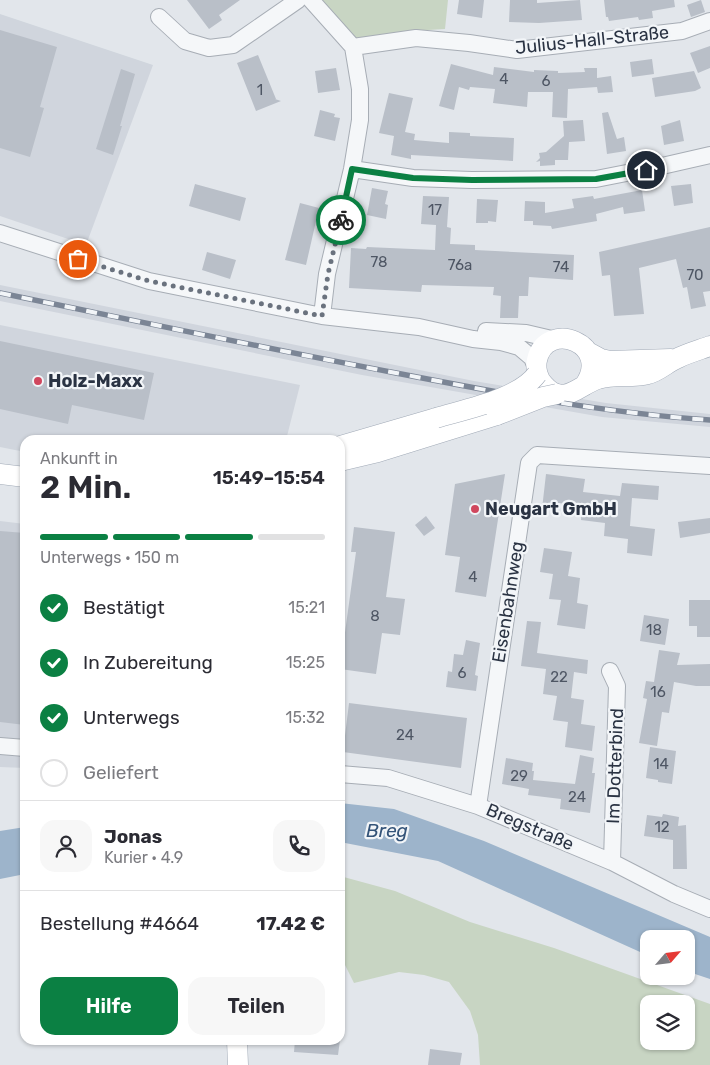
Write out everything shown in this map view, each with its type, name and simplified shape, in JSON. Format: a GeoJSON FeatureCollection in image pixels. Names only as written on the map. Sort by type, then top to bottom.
{"type":"FeatureCollection","features":[{"type":"Feature","properties":{"kind":"main road"},"geometry":{"type":"LineString","coordinates":[[345,445],[518,392],[532,382],[537,371],[540,353],[544,347],[556,340],[571,339],[583,346],[588,352],[610,362],[677,358]]}},
{"type":"Feature","properties":{"kind":"main road"},"geometry":{"type":"LineString","coordinates":[[345,460],[378,452],[497,415],[543,397],[572,393],[586,383],[599,379],[649,374],[677,358],[710,346]]}},
{"type":"Feature","properties":{"kind":"main road"},"geometry":{"type":"LineString","coordinates":[[586,383],[592,366],[588,352]]}},
{"type":"Feature","properties":{"kind":"main road"},"geometry":{"type":"LineString","coordinates":[[537,371],[545,387],[558,394]]}},
{"type":"Feature","properties":{"kind":"main road"},"geometry":{"type":"LineString","coordinates":[[0,474],[20,476]]}},
{"type":"Feature","properties":{"kind":"main road"},"geometry":{"type":"LineString","coordinates":[[237,1045],[238,1065]]}},
{"type":"Feature","properties":{"kind":"street"},"geometry":{"type":"LineString","coordinates":[[158,17],[185,41],[209,48],[233,45],[298,0]]}},
{"type":"Feature","properties":{"kind":"street"},"geometry":{"type":"LineString","coordinates":[[311,0],[353,47],[360,89],[360,120],[352,169],[328,274],[322,316]]}},
{"type":"Feature","properties":{"kind":"street","name":"Julius-Hall-Straße"},"geometry":{"type":"LineString","coordinates":[[353,47],[416,38],[517,50],[682,32],[710,22]]}},
{"type":"Feature","properties":{"kind":"street"},"geometry":{"type":"LineString","coordinates":[[352,169],[413,178],[472,180],[596,179],[710,155]]}},
{"type":"Feature","properties":{"kind":"street"},"geometry":{"type":"LineString","coordinates":[[0,233],[149,281],[322,316],[419,327],[501,342],[519,347],[532,358],[537,371]]}},
{"type":"Feature","properties":{"kind":"street"},"geometry":{"type":"LineString","coordinates":[[451,334],[476,330],[526,334],[556,340]]}},
{"type":"Feature","properties":{"kind":"street","name":"Eisenbahnweg"},"geometry":{"type":"LineString","coordinates":[[478,806],[529,463],[537,455],[710,466]]}},
{"type":"Feature","properties":{"kind":"street","name":"Im Dotterbind"},"geometry":{"type":"LineString","coordinates":[[610,671],[617,686],[612,862]]}},
{"type":"Feature","properties":{"kind":"street"},"geometry":{"type":"LineString","coordinates":[[0,746],[20,748]]}},
{"type":"Feature","properties":{"kind":"street","name":"Bregstraße"},"geometry":{"type":"LineString","coordinates":[[345,774],[388,778],[478,806],[612,862],[674,894],[710,909]]}},
{"type":"Feature","properties":{"kind":"shaded area"},"geometry":{"type":"Polygon","coordinates":[[[0,14],[153,65],[86,245],[0,216],[0,14]]]}},
{"type":"Feature","properties":{"kind":"shaded area"},"geometry":{"type":"Polygon","coordinates":[[[0,285],[474,381],[606,403],[710,414],[710,427],[602,417],[362,375],[0,301],[0,285]]]}},
{"type":"Feature","properties":{"kind":"shaded area"},"geometry":{"type":"Polygon","coordinates":[[[0,325],[300,385],[287,435],[20,435],[20,451],[0,447],[0,325]]]}},
{"type":"Feature","properties":{"kind":"shaded area"},"geometry":{"type":"Polygon","coordinates":[[[0,521],[20,523],[20,768],[0,767],[0,521]]]}},
{"type":"Feature","properties":{"kind":"green space"},"geometry":{"type":"Polygon","coordinates":[[[319,0],[448,0],[445,29],[411,31],[354,39],[319,0]]]}},
{"type":"Feature","properties":{"kind":"green space"},"geometry":{"type":"Polygon","coordinates":[[[345,877],[395,891],[470,922],[554,948],[640,979],[640,985],[657,985],[685,995],[640,995],[640,1050],[695,1050],[695,999],[710,1004],[710,1065],[480,1065],[478,1035],[470,1011],[449,982],[424,975],[399,972],[354,983],[345,965],[345,877]]]}},
{"type":"Feature","properties":{"kind":"water","name":"Breg"},"geometry":{"type":"Polygon","coordinates":[[[345,804],[394,809],[484,841],[694,930],[640,930],[640,952],[438,861],[345,843],[345,804]]]}},
{"type":"Feature","properties":{"kind":"water"},"geometry":{"type":"Polygon","coordinates":[[[20,828],[20,875],[0,879],[0,831],[20,828]]]}},
{"type":"Feature","properties":{"kind":"water","name":"Breg"},"geometry":{"type":"Polygon","coordinates":[[[695,931],[710,937],[710,979],[695,974],[695,931]]]}},
{"type":"Feature","properties":{"kind":"building"},"geometry":{"type":"Polygon","coordinates":[[[187,0],[240,0],[219,15],[222,20],[209,29],[187,0]]]}},
{"type":"Feature","properties":{"kind":"building"},"geometry":{"type":"Polygon","coordinates":[[[459,0],[484,0],[482,18],[457,14],[459,0]]]}},
{"type":"Feature","properties":{"kind":"building"},"geometry":{"type":"Polygon","coordinates":[[[510,0],[537,0],[537,3],[580,0],[582,20],[539,23],[509,22],[510,0]]]}},
{"type":"Feature","properties":{"kind":"building"},"geometry":{"type":"Polygon","coordinates":[[[604,0],[674,0],[675,7],[652,11],[653,18],[639,20],[638,17],[609,21],[608,17],[606,17],[604,0]]]}},
{"type":"Feature","properties":{"kind":"building"},"geometry":{"type":"Polygon","coordinates":[[[701,0],[705,12],[691,17],[687,5],[701,0]]]}},
{"type":"Feature","properties":{"kind":"building"},"geometry":{"type":"Polygon","coordinates":[[[0,30],[57,47],[40,107],[44,108],[30,157],[0,148],[0,30]]]}},
{"type":"Feature","properties":{"kind":"building"},"geometry":{"type":"Polygon","coordinates":[[[710,46],[710,68],[698,73],[690,53],[710,46]]]}},
{"type":"Feature","properties":{"kind":"building"},"geometry":{"type":"Polygon","coordinates":[[[258,55],[275,99],[281,101],[256,111],[237,63],[258,55]]]}},
{"type":"Feature","properties":{"kind":"building"},"geometry":{"type":"Polygon","coordinates":[[[652,59],[654,74],[632,77],[630,62],[652,59]]]}},
{"type":"Feature","properties":{"kind":"building"},"geometry":{"type":"Polygon","coordinates":[[[451,64],[493,75],[494,67],[534,72],[534,70],[558,71],[558,73],[585,72],[584,68],[597,68],[597,78],[611,76],[613,92],[598,93],[597,87],[568,89],[567,118],[552,117],[553,92],[528,92],[527,107],[493,103],[495,89],[470,87],[469,90],[459,87],[454,110],[439,106],[451,64]]]}},
{"type":"Feature","properties":{"kind":"building"},"geometry":{"type":"Polygon","coordinates":[[[336,68],[340,90],[318,93],[315,71],[336,68]]]}},
{"type":"Feature","properties":{"kind":"building"},"geometry":{"type":"Polygon","coordinates":[[[121,69],[135,74],[113,155],[96,149],[121,69]]]}},
{"type":"Feature","properties":{"kind":"building"},"geometry":{"type":"Polygon","coordinates":[[[694,71],[701,88],[695,91],[655,97],[652,78],[694,71]]]}},
{"type":"Feature","properties":{"kind":"building"},"geometry":{"type":"Polygon","coordinates":[[[389,93],[413,98],[405,132],[415,134],[414,140],[449,143],[449,132],[470,133],[470,136],[514,138],[513,161],[411,155],[411,159],[391,155],[394,136],[379,133],[389,93]]]}},
{"type":"Feature","properties":{"kind":"building"},"geometry":{"type":"Polygon","coordinates":[[[320,110],[335,114],[334,117],[340,118],[335,141],[314,136],[320,110]]]}},
{"type":"Feature","properties":{"kind":"building"},"geometry":{"type":"Polygon","coordinates":[[[608,112],[617,139],[624,137],[626,151],[607,154],[602,113],[608,112]]]}},
{"type":"Feature","properties":{"kind":"building"},"geometry":{"type":"Polygon","coordinates":[[[583,120],[585,141],[569,142],[568,160],[555,160],[555,165],[540,166],[540,161],[536,162],[540,158],[539,153],[546,152],[564,136],[563,121],[583,120]]]}},
{"type":"Feature","properties":{"kind":"building"},"geometry":{"type":"Polygon","coordinates":[[[680,120],[684,141],[664,145],[661,126],[680,120]]]}},
{"type":"Feature","properties":{"kind":"building"},"geometry":{"type":"Polygon","coordinates":[[[195,184],[246,198],[240,221],[189,206],[195,184]]]}},
{"type":"Feature","properties":{"kind":"building"},"geometry":{"type":"Polygon","coordinates":[[[691,184],[693,203],[674,206],[671,186],[691,184]]]}},
{"type":"Feature","properties":{"kind":"building"},"geometry":{"type":"Polygon","coordinates":[[[372,188],[388,191],[385,204],[388,205],[386,219],[367,215],[372,188]]]}},
{"type":"Feature","properties":{"kind":"building"},"geometry":{"type":"Polygon","coordinates":[[[642,190],[645,211],[624,214],[623,207],[596,214],[597,221],[552,229],[551,226],[533,225],[533,221],[524,221],[525,201],[545,202],[545,213],[574,208],[572,199],[593,196],[594,199],[642,190]]]}},
{"type":"Feature","properties":{"kind":"building"},"geometry":{"type":"Polygon","coordinates":[[[423,196],[449,197],[447,227],[451,228],[450,244],[475,245],[475,250],[574,255],[573,280],[529,277],[528,296],[519,296],[518,318],[500,318],[501,296],[493,295],[494,287],[422,285],[421,292],[349,288],[351,248],[435,250],[436,225],[421,224],[423,196]]]}},
{"type":"Feature","properties":{"kind":"building"},"geometry":{"type":"Polygon","coordinates":[[[477,199],[498,200],[496,222],[476,223],[477,199]]]}},
{"type":"Feature","properties":{"kind":"building"},"geometry":{"type":"Polygon","coordinates":[[[300,203],[319,208],[306,265],[285,260],[300,203]]]}},
{"type":"Feature","properties":{"kind":"building"},"geometry":{"type":"Polygon","coordinates":[[[710,227],[710,291],[703,292],[706,306],[691,309],[687,287],[683,288],[676,259],[639,268],[644,314],[614,316],[610,275],[602,276],[599,252],[710,227]]]}},
{"type":"Feature","properties":{"kind":"building"},"geometry":{"type":"Polygon","coordinates":[[[207,252],[236,260],[230,279],[202,270],[207,252]]]}},
{"type":"Feature","properties":{"kind":"building"},"geometry":{"type":"Polygon","coordinates":[[[0,341],[154,373],[144,420],[72,405],[68,424],[0,409],[0,341]]]}},
{"type":"Feature","properties":{"kind":"building"},"geometry":{"type":"Polygon","coordinates":[[[505,474],[486,597],[455,592],[460,557],[445,555],[455,484],[505,474]]]}},
{"type":"Feature","properties":{"kind":"building"},"geometry":{"type":"Polygon","coordinates":[[[546,474],[585,479],[583,492],[620,496],[622,483],[659,486],[658,500],[632,498],[630,526],[655,529],[652,556],[627,553],[628,539],[604,536],[605,523],[581,520],[582,505],[558,503],[557,511],[542,509],[546,474]]]}},
{"type":"Feature","properties":{"kind":"building"},"geometry":{"type":"Polygon","coordinates":[[[426,516],[435,528],[424,536],[415,525],[426,516]]]}},
{"type":"Feature","properties":{"kind":"building"},"geometry":{"type":"Polygon","coordinates":[[[710,518],[710,533],[680,538],[678,522],[710,518]]]}},
{"type":"Feature","properties":{"kind":"building"},"geometry":{"type":"Polygon","coordinates":[[[354,527],[395,532],[386,597],[405,599],[400,635],[382,633],[376,674],[345,670],[345,632],[356,552],[351,552],[354,527]]]}},
{"type":"Feature","properties":{"kind":"building"},"geometry":{"type":"Polygon","coordinates":[[[0,531],[20,533],[20,724],[0,722],[0,531]]]}},
{"type":"Feature","properties":{"kind":"building"},"geometry":{"type":"Polygon","coordinates":[[[544,548],[572,552],[568,576],[580,578],[577,603],[588,605],[585,629],[557,625],[561,600],[549,599],[553,574],[540,572],[544,548]]]}},
{"type":"Feature","properties":{"kind":"building"},"geometry":{"type":"Polygon","coordinates":[[[689,600],[710,600],[710,637],[697,637],[697,626],[689,626],[689,600]]]}},
{"type":"Feature","properties":{"kind":"building"},"geometry":{"type":"Polygon","coordinates":[[[644,615],[669,619],[665,645],[640,641],[644,615]]]}},
{"type":"Feature","properties":{"kind":"building"},"geometry":{"type":"Polygon","coordinates":[[[527,621],[541,622],[537,653],[588,660],[587,674],[574,672],[571,698],[584,700],[581,724],[595,726],[592,751],[565,747],[568,722],[553,720],[557,696],[543,694],[546,669],[521,666],[527,621]]]}},
{"type":"Feature","properties":{"kind":"building"},"geometry":{"type":"Polygon","coordinates":[[[466,640],[480,643],[475,675],[478,676],[476,691],[446,687],[448,671],[452,672],[454,654],[463,655],[466,640]]]}},
{"type":"Feature","properties":{"kind":"building"},"geometry":{"type":"Polygon","coordinates":[[[659,650],[680,653],[677,665],[710,664],[710,686],[696,686],[674,682],[669,713],[662,712],[657,746],[639,743],[647,699],[643,698],[646,681],[654,682],[659,650]]]}},
{"type":"Feature","properties":{"kind":"building"},"geometry":{"type":"Polygon","coordinates":[[[349,703],[467,718],[461,768],[345,752],[349,703]]]}},
{"type":"Feature","properties":{"kind":"building"},"geometry":{"type":"Polygon","coordinates":[[[650,747],[676,751],[672,784],[646,778],[650,747]]]}},
{"type":"Feature","properties":{"kind":"building"},"geometry":{"type":"Polygon","coordinates":[[[580,755],[594,758],[592,773],[595,773],[590,813],[560,809],[561,799],[528,795],[529,789],[502,784],[506,758],[533,763],[533,780],[575,784],[580,755]]]}},
{"type":"Feature","properties":{"kind":"building"},"geometry":{"type":"Polygon","coordinates":[[[663,814],[679,817],[678,826],[686,825],[687,869],[673,869],[673,840],[644,836],[647,815],[662,817],[663,814]]]}},
{"type":"Feature","properties":{"kind":"building"},"geometry":{"type":"Polygon","coordinates":[[[295,1045],[339,1045],[338,1055],[294,1052],[295,1045]]]}},
{"type":"Feature","properties":{"kind":"building"},"geometry":{"type":"Polygon","coordinates":[[[430,1049],[462,1053],[460,1065],[428,1065],[430,1049]]]}},
{"type":"Feature","properties":{"kind":"railway"},"geometry":{"type":"LineString","coordinates":[[0,293],[297,354],[513,395],[631,413],[710,420]]}},
{"type":"Feature","properties":{"kind":"way so far"},"geometry":{"type":"LineString","coordinates":[[78,259],[149,281],[322,316],[328,274],[341,220]]}},
{"type":"Feature","properties":{"kind":"place","name":"Holz-Maxx"},"geometry":{"type":"Point","coordinates":[38,381]}},
{"type":"Feature","properties":{"kind":"place","name":"Neugart GmbH"},"geometry":{"type":"Point","coordinates":[475,509]}},
{"type":"Feature","properties":{"kind":"route"},"geometry":{"type":"LineString","coordinates":[[341,220],[352,169],[413,178],[472,180],[596,179],[646,170]]}}]}
